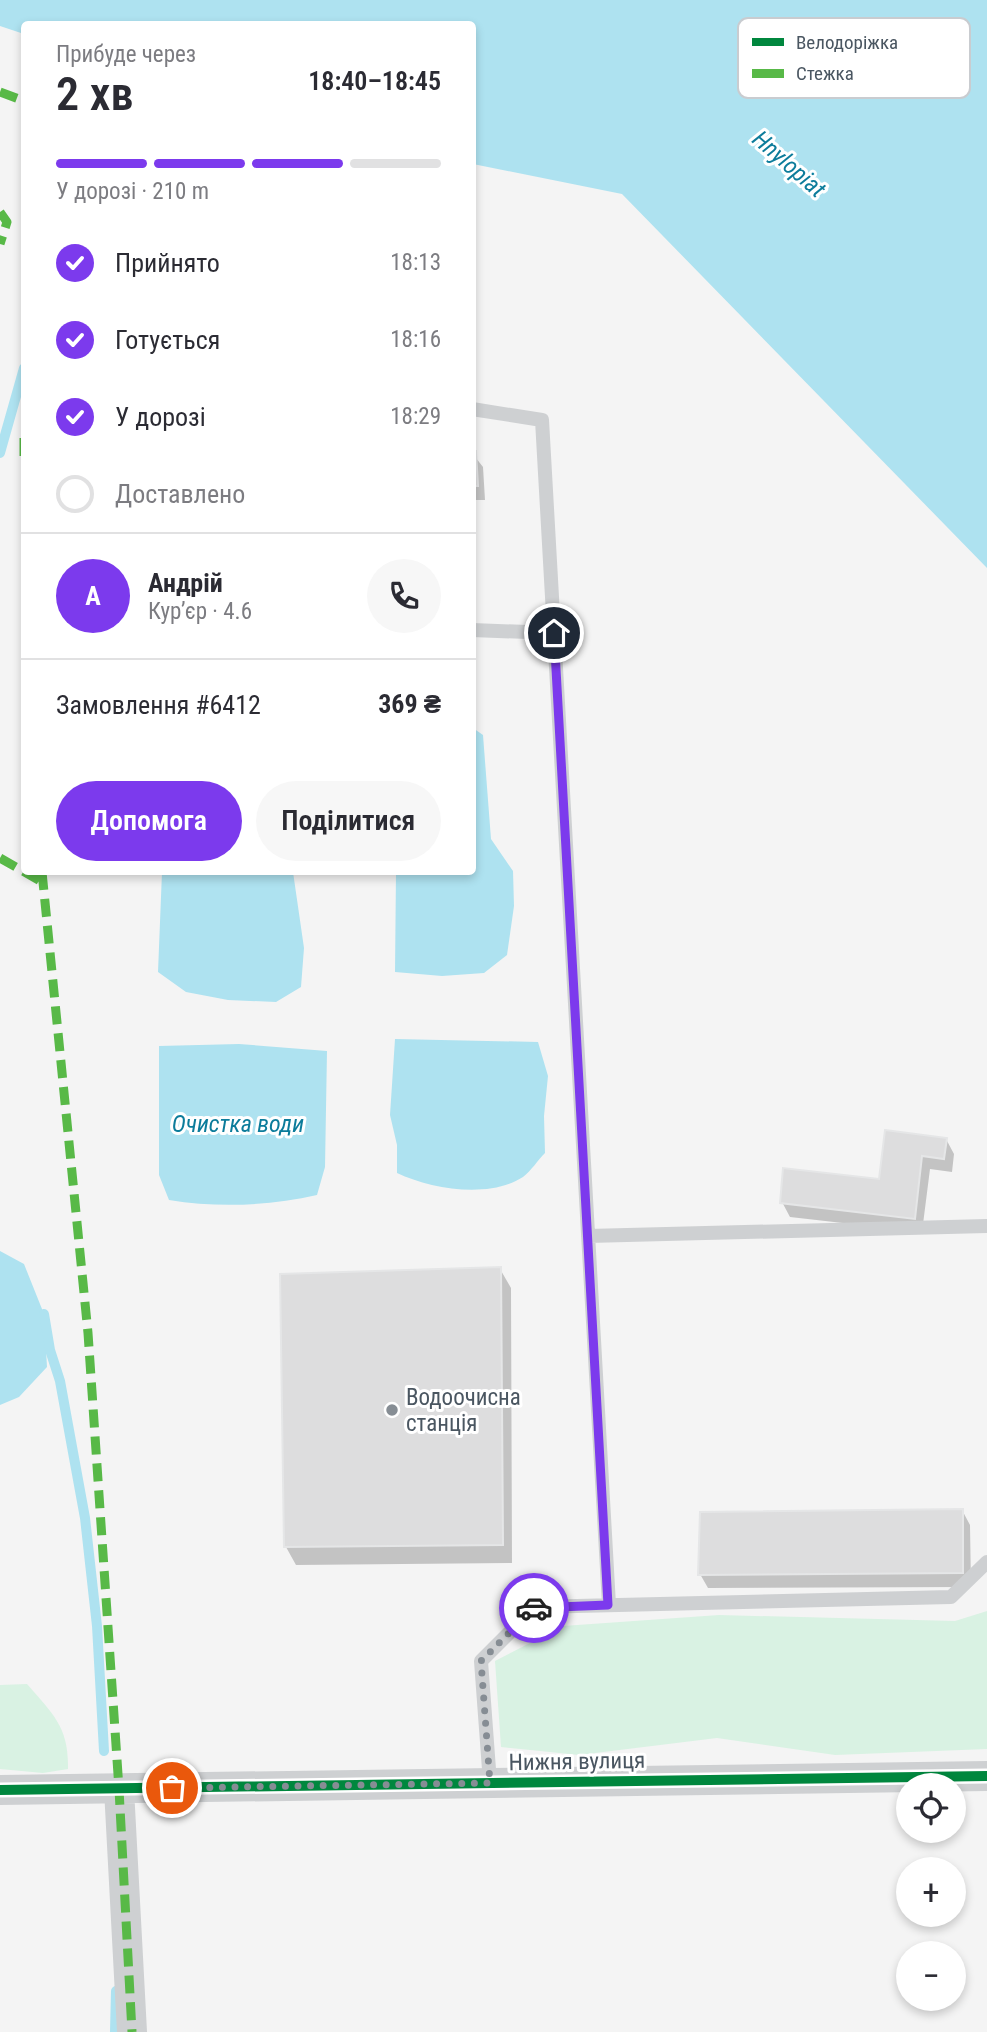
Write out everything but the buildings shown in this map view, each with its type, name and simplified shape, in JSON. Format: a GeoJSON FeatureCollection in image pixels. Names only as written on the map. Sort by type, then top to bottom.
{"type":"FeatureCollection","features":[{"type":"Feature","properties":{"kind":"street","name":"Нижня вулиця"},"geometry":{"type":"LineString","coordinates":[[0,1790],[987,1776]]}},
{"type":"Feature","properties":{"kind":"street"},"geometry":{"type":"LineString","coordinates":[[119,1789],[132,2032]]}},
{"type":"Feature","properties":{"kind":"lane"},"geometry":{"type":"LineString","coordinates":[[476,410],[541,420],[608,1605]]}},
{"type":"Feature","properties":{"kind":"lane"},"geometry":{"type":"LineString","coordinates":[[476,631],[554,633]]}},
{"type":"Feature","properties":{"kind":"lane"},"geometry":{"type":"LineString","coordinates":[[588,1236],[987,1226]]}},
{"type":"Feature","properties":{"kind":"lane"},"geometry":{"type":"LineString","coordinates":[[490,1783],[481,1661],[535,1607],[951,1597],[987,1562]]}},
{"type":"Feature","properties":{"kind":"green space"},"geometry":{"type":"Polygon","coordinates":[[[987,1611],[987,1749],[835,1755],[717,1738],[579,1755],[501,1747],[495,1661],[563,1626],[719,1615],[955,1621],[987,1611]]]}},
{"type":"Feature","properties":{"kind":"green space"},"geometry":{"type":"Polygon","coordinates":[[[27,1684],[58,1722],[66,1742],[68,1769],[43,1773],[0,1769],[0,1685],[27,1684]]]}},
{"type":"Feature","properties":{"kind":"water","name":"Hnylopiat"},"geometry":{"type":"Polygon","coordinates":[[[0,0],[987,0],[987,568],[622,194],[476,165],[476,21],[21,21],[21,33],[0,26],[0,0]]]}},
{"type":"Feature","properties":{"kind":"water"},"geometry":{"type":"Polygon","coordinates":[[[476,730],[483,735],[491,839],[513,871],[514,906],[507,955],[484,973],[442,976],[395,972],[396,875],[476,875],[476,730]]]}},
{"type":"Feature","properties":{"kind":"water"},"geometry":{"type":"Polygon","coordinates":[[[162,875],[293,875],[304,948],[301,987],[276,1002],[228,1000],[186,992],[158,972],[162,875]]]}},
{"type":"Feature","properties":{"kind":"water"},"geometry":{"type":"Polygon","coordinates":[[[395,1039],[538,1042],[548,1076],[544,1116],[545,1153],[529,1172],[509,1184],[477,1190],[443,1187],[397,1173],[397,1145],[390,1115],[395,1039]]]}},
{"type":"Feature","properties":{"kind":"water","name":"Очистка води"},"geometry":{"type":"Polygon","coordinates":[[[239,1044],[327,1051],[325,1167],[317,1195],[281,1202],[243,1205],[169,1200],[159,1175],[159,1046],[239,1044]]]}},
{"type":"Feature","properties":{"kind":"water"},"geometry":{"type":"Polygon","coordinates":[[[0,1251],[24,1264],[44,1314],[47,1367],[19,1397],[0,1405],[0,1251]]]}},
{"type":"Feature","properties":{"kind":"waterway"},"geometry":{"type":"LineString","coordinates":[[0,453],[21,379]]}},
{"type":"Feature","properties":{"kind":"waterway"},"geometry":{"type":"LineString","coordinates":[[44,1314],[50,1350],[60,1381],[85,1518],[97,1626],[104,1751]]}},
{"type":"Feature","properties":{"kind":"waterway"},"geometry":{"type":"LineString","coordinates":[[115,2032],[116,1991]]}},
{"type":"Feature","properties":{"kind":"marked path"},"geometry":{"type":"LineString","coordinates":[[0,92],[21,100]]}},
{"type":"Feature","properties":{"kind":"marked path"},"geometry":{"type":"LineString","coordinates":[[0,212],[7,222],[0,244]]}},
{"type":"Feature","properties":{"kind":"marked path"},"geometry":{"type":"LineString","coordinates":[[0,858],[21,870]]}},
{"type":"Feature","properties":{"kind":"marked path"},"geometry":{"type":"LineString","coordinates":[[30,875],[42,882]]}},
{"type":"Feature","properties":{"kind":"marked path"},"geometry":{"type":"LineString","coordinates":[[42,875],[88,1333],[119,1789],[132,2032]]}},
{"type":"Feature","properties":{"kind":"cycle path"},"geometry":{"type":"LineString","coordinates":[[0,1790],[987,1776]]}},
{"type":"Feature","properties":{"kind":"way so far"},"geometry":{"type":"LineString","coordinates":[[172,1788],[490,1783],[481,1661],[534,1608]]}},
{"type":"Feature","properties":{"kind":"place","name":"Водоочисна станція"},"geometry":{"type":"Point","coordinates":[392,1410]}},
{"type":"Feature","properties":{"kind":"route"},"geometry":{"type":"LineString","coordinates":[[534,1608],[608,1605],[554,633]]}}]}
